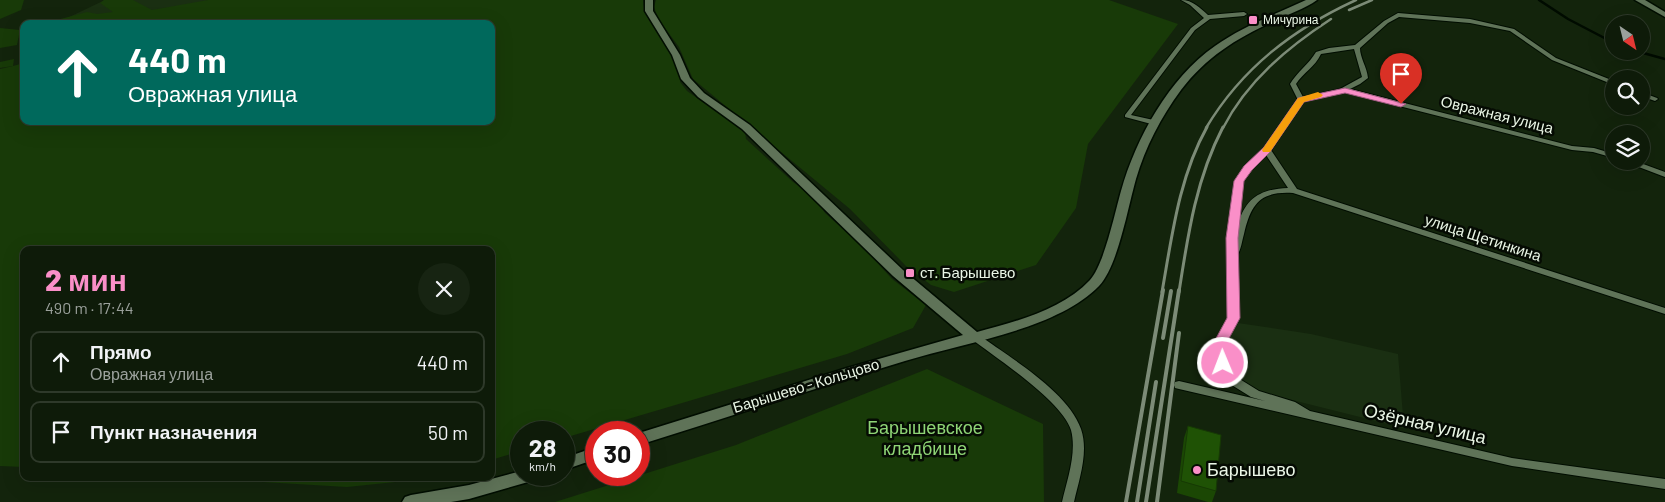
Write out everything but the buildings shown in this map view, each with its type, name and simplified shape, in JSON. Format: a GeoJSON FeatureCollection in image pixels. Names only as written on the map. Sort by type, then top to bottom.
{"type":"FeatureCollection","features":[{"type":"Feature","properties":{"kind":"main road"},"geometry":{"type":"LineString","coordinates":[[649,0],[649,11],[676,55],[686,79],[701,95],[746,127],[898,273],[973,336]]}},
{"type":"Feature","properties":{"kind":"main road","name":"Барышево - Кольцово"},"geometry":{"type":"LineString","coordinates":[[650,436],[973,336],[1053,310],[1076,299],[1095,284],[1115,242],[1130,179],[1145,140],[1155,123],[1201,61],[1230,39],[1310,1]]}},
{"type":"Feature","properties":{"kind":"main road"},"geometry":{"type":"LineString","coordinates":[[1640,1],[1665,15]]}},
{"type":"Feature","properties":{"kind":"main road"},"geometry":{"type":"LineString","coordinates":[[411,502],[469,492],[510,480]]}},
{"type":"Feature","properties":{"kind":"street"},"geometry":{"type":"LineString","coordinates":[[1184,0],[1192,4],[1207,17],[1244,14]]}},
{"type":"Feature","properties":{"kind":"street"},"geometry":{"type":"LineString","coordinates":[[1301,100],[1293,84],[1296,78],[1308,70],[1318,53],[1357,47],[1386,22],[1398,15],[1470,21],[1512,30],[1554,59],[1605,79]]}},
{"type":"Feature","properties":{"kind":"street"},"geometry":{"type":"LineString","coordinates":[[1155,123],[1126,116],[1192,29],[1207,20],[1207,17]]}},
{"type":"Feature","properties":{"kind":"street"},"geometry":{"type":"LineString","coordinates":[[1308,415],[1292,405],[1242,388],[1234,381],[1223,363],[1220,344],[1233,318],[1234,254],[1232,238],[1239,181],[1248,168],[1267,150],[1301,100],[1345,90],[1353,87],[1365,78],[1365,71],[1356,54],[1357,47]]}},
{"type":"Feature","properties":{"kind":"street","name":"Овражная улица"},"geometry":{"type":"LineString","coordinates":[[1345,90],[1605,154]]}},
{"type":"Feature","properties":{"kind":"street"},"geometry":{"type":"LineString","coordinates":[[1650,97],[1655,99]]}},
{"type":"Feature","properties":{"kind":"street"},"geometry":{"type":"LineString","coordinates":[[1267,150],[1294,191]]}},
{"type":"Feature","properties":{"kind":"street"},"geometry":{"type":"LineString","coordinates":[[1650,169],[1665,175]]}},
{"type":"Feature","properties":{"kind":"street"},"geometry":{"type":"LineString","coordinates":[[1234,254],[1240,240],[1248,208],[1261,197],[1273,192],[1282,189],[1294,191]]}},
{"type":"Feature","properties":{"kind":"street","name":"улица Щетинкина"},"geometry":{"type":"LineString","coordinates":[[1294,191],[1665,311]]}},
{"type":"Feature","properties":{"kind":"street"},"geometry":{"type":"LineString","coordinates":[[973,336],[1064,407],[1076,428],[1078,444],[1068,502]]}},
{"type":"Feature","properties":{"kind":"street","name":"Озёрная улица"},"geometry":{"type":"LineString","coordinates":[[1179,385],[1512,462],[1665,484]]}},
{"type":"Feature","properties":{"kind":"shaded area"},"geometry":{"type":"Polygon","coordinates":[[[105,0],[210,0],[125,20],[63,20],[105,0]]]}},
{"type":"Feature","properties":{"kind":"shaded area"},"geometry":{"type":"Polygon","coordinates":[[[1238,323],[1311,334],[1398,354],[1404,428],[1248,389],[1229,363],[1226,340],[1238,323]]]}},
{"type":"Feature","properties":{"kind":"green space"},"geometry":{"type":"Polygon","coordinates":[[[0,0],[24,0],[21,10],[0,19],[0,0]]]}},
{"type":"Feature","properties":{"kind":"green space"},"geometry":{"type":"Polygon","coordinates":[[[104,0],[133,0],[152,10],[208,0],[643,0],[649,20],[670,52],[679,72],[680,82],[687,91],[745,132],[746,139],[793,182],[814,197],[825,213],[863,247],[892,279],[926,305],[913,328],[847,354],[621,421],[585,421],[585,432],[575,435],[575,421],[510,421],[510,454],[495,459],[495,246],[20,246],[20,467],[0,466],[0,69],[20,64],[20,125],[495,125],[495,20],[57,20],[87,12],[97,14],[113,12],[100,3],[104,0]]]}},
{"type":"Feature","properties":{"kind":"green space"},"geometry":{"type":"Polygon","coordinates":[[[656,0],[1109,0],[1178,24],[1088,144],[1076,208],[1036,265],[954,292],[931,285],[906,266],[850,209],[693,79],[679,47],[659,20],[654,7],[656,0]]]}},
{"type":"Feature","properties":{"kind":"green space"},"geometry":{"type":"Polygon","coordinates":[[[0,28],[20,30],[17,45],[0,48],[0,28]]]}},
{"type":"Feature","properties":{"kind":"green space"},"geometry":{"type":"Polygon","coordinates":[[[14,59],[13,66],[0,68],[0,62],[14,59]]]}},
{"type":"Feature","properties":{"kind":"green space","name":"Барышевское кладбище"},"geometry":{"type":"Polygon","coordinates":[[[927,369],[1043,424],[1044,502],[555,502],[606,486],[650,486],[650,472],[736,445],[927,369]]]}},
{"type":"Feature","properties":{"kind":"green space"},"geometry":{"type":"Polygon","coordinates":[[[244,481],[405,481],[347,487],[244,481]]]}},
{"type":"Feature","properties":{"kind":"waterway"},"geometry":{"type":"LineString","coordinates":[[1539,0],[1568,19],[1605,38]]}},
{"type":"Feature","properties":{"kind":"waterway"},"geometry":{"type":"LineString","coordinates":[[1650,55],[1665,59]]}},
{"type":"Feature","properties":{"kind":"railway"},"geometry":{"type":"LineString","coordinates":[[1206,128],[1220,106],[1236,87],[1271,52],[1311,24],[1356,0]]}},
{"type":"Feature","properties":{"kind":"railway"},"geometry":{"type":"LineString","coordinates":[[1349,10],[1372,0]]}},
{"type":"Feature","properties":{"kind":"railway"},"geometry":{"type":"LineString","coordinates":[[1223,128],[1256,80],[1284,53],[1331,19]]}},
{"type":"Feature","properties":{"kind":"railway"},"geometry":{"type":"LineString","coordinates":[[1162,292],[1173,228],[1183,186],[1197,146],[1207,127]]}},
{"type":"Feature","properties":{"kind":"railway"},"geometry":{"type":"LineString","coordinates":[[1179,292],[1194,207],[1206,167],[1223,127]]}},
{"type":"Feature","properties":{"kind":"railway"},"geometry":{"type":"LineString","coordinates":[[1126,502],[1163,290]]}},
{"type":"Feature","properties":{"kind":"railway"},"geometry":{"type":"LineString","coordinates":[[1146,502],[1179,290]]}},
{"type":"Feature","properties":{"kind":"railway"},"geometry":{"type":"LineString","coordinates":[[1163,338],[1171,291]]}},
{"type":"Feature","properties":{"kind":"railway"},"geometry":{"type":"LineString","coordinates":[[1157,502],[1179,333]]}},
{"type":"Feature","properties":{"kind":"railway"},"geometry":{"type":"LineString","coordinates":[[1137,502],[1156,382]]}},
{"type":"Feature","properties":{"kind":"slow traffic"},"geometry":{"type":"LineString","coordinates":[[1267,150],[1301,100],[1318,95]]}},
{"type":"Feature","properties":{"kind":"place","name":"Мичурина"},"geometry":{"type":"Point","coordinates":[1253,20]}},
{"type":"Feature","properties":{"kind":"place","name":"ст. Барышево"},"geometry":{"type":"Point","coordinates":[910,273]}},
{"type":"Feature","properties":{"kind":"place","name":"Барышево"},"geometry":{"type":"Point","coordinates":[1197,470]}},
{"type":"Feature","properties":{"kind":"route"},"geometry":{"type":"LineString","coordinates":[[1223,363],[1220,344],[1233,318],[1234,254],[1232,238],[1239,181],[1248,168],[1267,150],[1301,100],[1345,90],[1401,104]]}}]}
